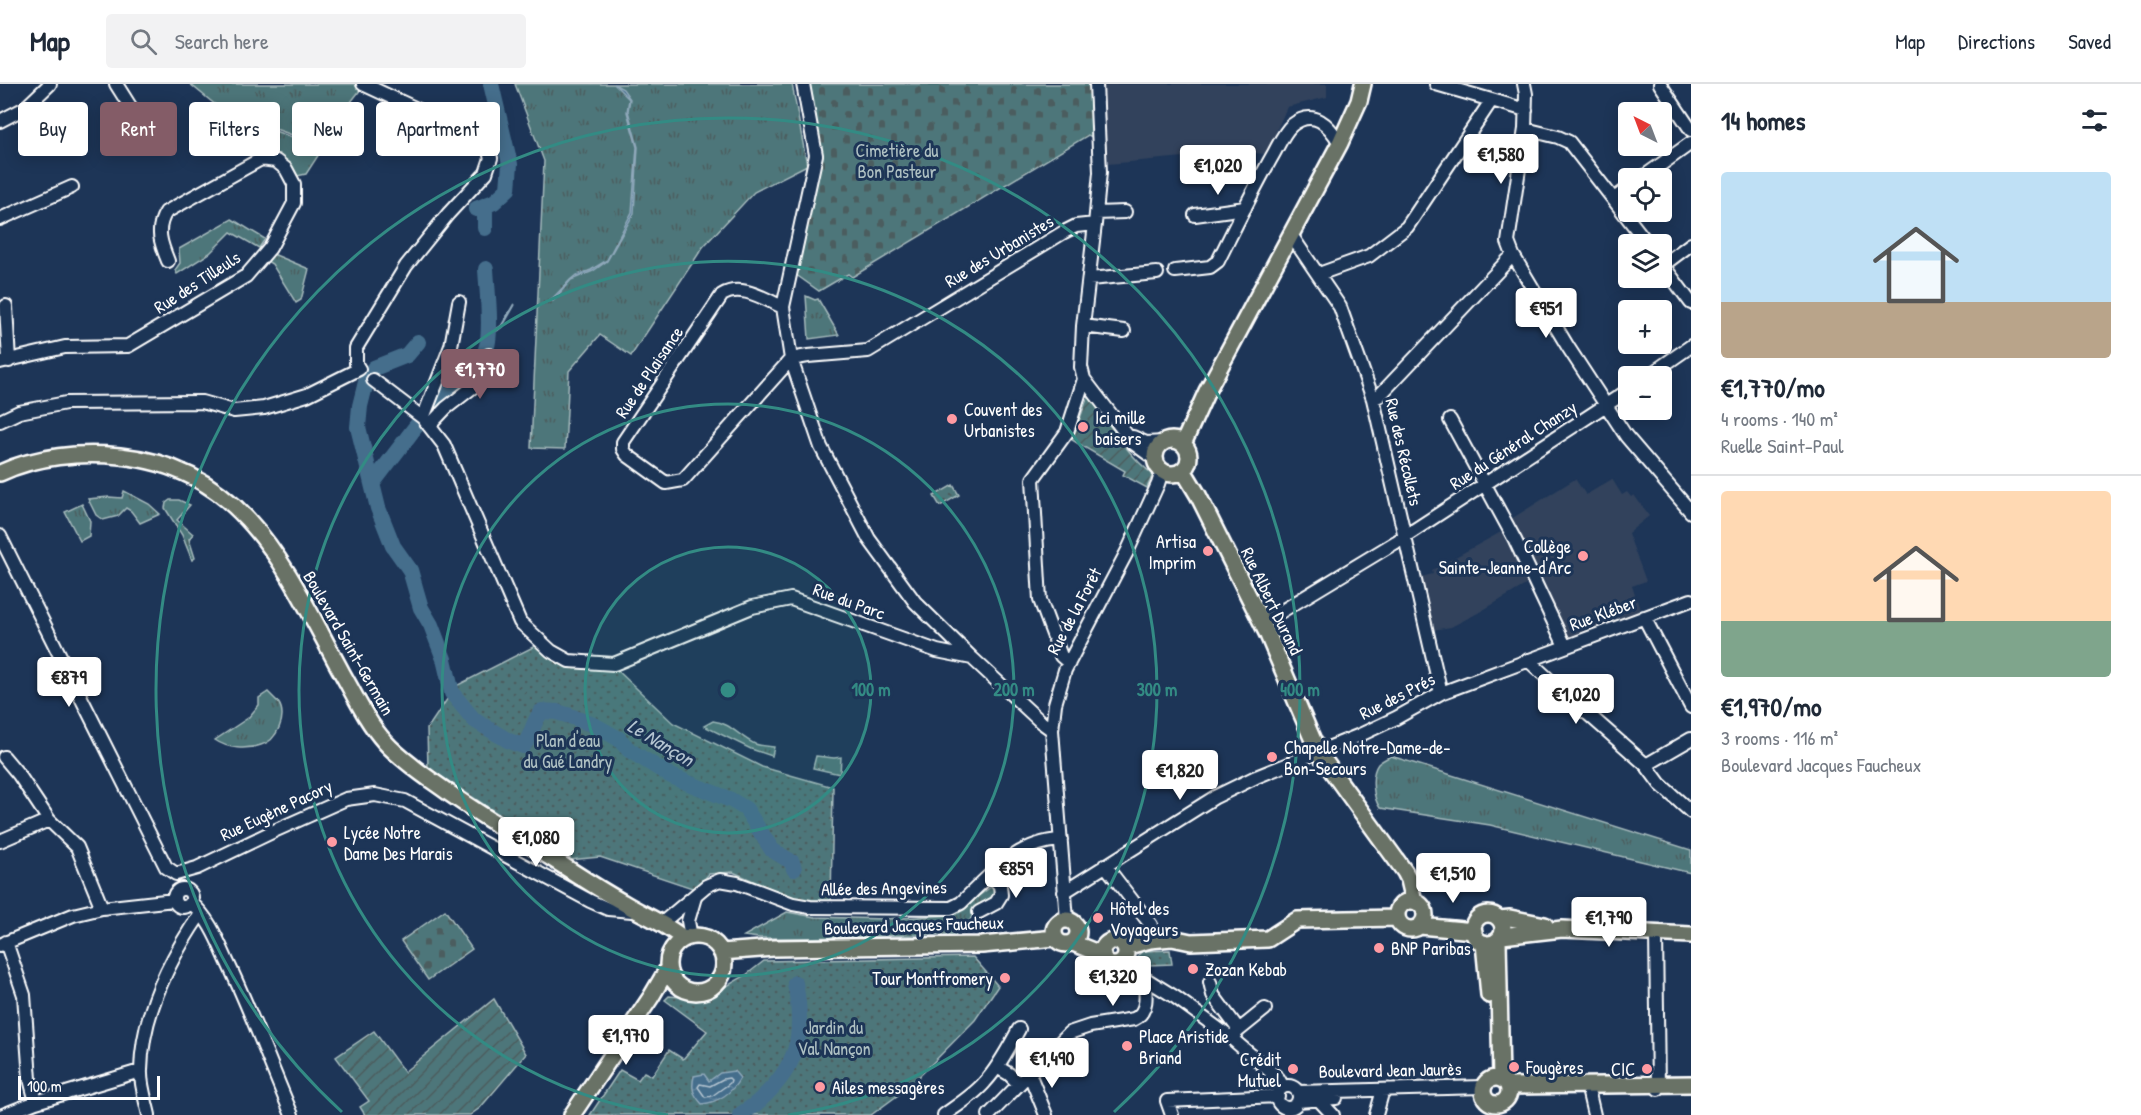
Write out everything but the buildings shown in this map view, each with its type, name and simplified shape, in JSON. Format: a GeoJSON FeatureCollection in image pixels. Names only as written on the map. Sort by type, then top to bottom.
{"type":"FeatureCollection","features":[{"type":"Feature","properties":{"kind":"main road"},"geometry":{"type":"LineString","coordinates":[[1172,442],[1189,455],[1188,463],[1183,470],[1170,474],[1159,465],[1157,449],[1172,442],[1207,390],[1340,143],[1359,101],[1363,84]]}},
{"type":"Feature","properties":{"kind":"main road","name":"Boulevard Saint-Germain"},"geometry":{"type":"LineString","coordinates":[[0,473],[33,462],[64,456],[130,457],[182,472],[230,500],[250,520],[275,552],[363,712],[385,742],[415,769],[490,821],[628,907],[687,938]]}},
{"type":"Feature","properties":{"kind":"main road","name":"Rue Albert Durand"},"geometry":{"type":"LineString","coordinates":[[1183,470],[1198,495],[1262,623],[1318,752],[1392,854],[1409,902]]}},
{"type":"Feature","properties":{"kind":"main road"},"geometry":{"type":"LineString","coordinates":[[1422,921],[1423,908],[1409,902],[1398,909],[1399,923],[1411,929],[1422,921],[1476,925]]}},
{"type":"Feature","properties":{"kind":"main road","name":"Rue Eugène Pacory"},"geometry":{"type":"LineString","coordinates":[[628,907],[657,927],[672,950]]}},
{"type":"Feature","properties":{"kind":"main road"},"geometry":{"type":"LineString","coordinates":[[1540,927],[1495,940],[1477,939],[1476,925],[1485,915],[1499,919],[1510,918],[1540,927],[1691,935]]}},
{"type":"Feature","properties":{"kind":"main road"},"geometry":{"type":"LineString","coordinates":[[1125,947],[1150,940],[1172,938],[1191,942],[1268,939],[1296,920],[1397,918]]}},
{"type":"Feature","properties":{"kind":"main road"},"geometry":{"type":"LineString","coordinates":[[1496,1096],[1493,979],[1495,940],[1503,927],[1499,919]]}},
{"type":"Feature","properties":{"kind":"main road"},"geometry":{"type":"LineString","coordinates":[[1076,938],[1077,926],[1067,920],[1055,927],[1055,938],[1061,944],[1076,938],[1104,950],[1109,963],[1120,963],[1126,954],[1125,947],[1116,940],[1104,950]]}},
{"type":"Feature","properties":{"kind":"main road"},"geometry":{"type":"LineString","coordinates":[[572,1115],[651,997],[668,968],[672,950],[687,938],[700,937],[708,939],[722,960],[716,983],[700,992],[683,989],[676,984],[668,968]]}},
{"type":"Feature","properties":{"kind":"main road","name":"Boulevard Jacques Faucheux"},"geometry":{"type":"LineString","coordinates":[[722,960],[774,948],[982,945],[1055,938]]}},
{"type":"Feature","properties":{"kind":"main road"},"geometry":{"type":"LineString","coordinates":[[651,997],[676,984]]}},
{"type":"Feature","properties":{"kind":"main road","name":"Boulevard Jean Jaurès"},"geometry":{"type":"LineString","coordinates":[[1496,1096],[1588,1088],[1691,1086]]}},
{"type":"Feature","properties":{"kind":"street"},"geometry":{"type":"LineString","coordinates":[[0,121],[25,108],[50,84]]}},
{"type":"Feature","properties":{"kind":"street"},"geometry":{"type":"LineString","coordinates":[[116,84],[127,102]]}},
{"type":"Feature","properties":{"kind":"street"},"geometry":{"type":"LineString","coordinates":[[0,421],[19,412],[66,403],[202,402],[234,411],[264,408],[307,395],[359,369],[356,364],[356,348],[406,266],[448,214],[479,183],[486,173],[490,158],[487,145],[479,138],[363,84]]}},
{"type":"Feature","properties":{"kind":"street"},"geometry":{"type":"LineString","coordinates":[[803,84],[816,154],[783,307],[791,359],[821,447],[869,539],[915,602],[972,658],[1052,730]]}},
{"type":"Feature","properties":{"kind":"street"},"geometry":{"type":"LineString","coordinates":[[1069,663],[1060,656],[1040,600],[1033,479],[1067,432],[1082,373],[1083,326],[1100,172],[1096,84]]}},
{"type":"Feature","properties":{"kind":"street"},"geometry":{"type":"LineString","coordinates":[[1436,84],[1526,110]]}},
{"type":"Feature","properties":{"kind":"street"},"geometry":{"type":"LineString","coordinates":[[1524,84],[1526,110],[1508,242],[1513,255],[1568,347],[1626,436],[1691,512]]}},
{"type":"Feature","properties":{"kind":"street"},"geometry":{"type":"LineString","coordinates":[[1660,84],[1691,130]]}},
{"type":"Feature","properties":{"kind":"street"},"geometry":{"type":"LineString","coordinates":[[1320,274],[1369,256],[1407,227],[1491,101]]}},
{"type":"Feature","properties":{"kind":"street"},"geometry":{"type":"LineString","coordinates":[[1175,271],[1200,269],[1214,265],[1259,178],[1293,124],[1307,119],[1324,122],[1340,143]]}},
{"type":"Feature","properties":{"kind":"street"},"geometry":{"type":"LineString","coordinates":[[1524,129],[1569,142],[1640,234]]}},
{"type":"Feature","properties":{"kind":"street"},"geometry":{"type":"LineString","coordinates":[[1656,168],[1691,143]]}},
{"type":"Feature","properties":{"kind":"street","name":"Rue des Tilleuls"},"geometry":{"type":"LineString","coordinates":[[6,306],[5,362],[65,347],[128,346],[246,276],[270,248],[294,203],[294,184],[286,169],[276,161],[261,159],[166,212],[160,220],[159,240],[168,261]]}},
{"type":"Feature","properties":{"kind":"street"},"geometry":{"type":"LineString","coordinates":[[2,215],[72,187]]}},
{"type":"Feature","properties":{"kind":"street"},"geometry":{"type":"LineString","coordinates":[[1614,199],[1618,196]]}},
{"type":"Feature","properties":{"kind":"street"},"geometry":{"type":"LineString","coordinates":[[1195,215],[1245,208]]}},
{"type":"Feature","properties":{"kind":"street","name":"Rue des Urbanistes"},"geometry":{"type":"LineString","coordinates":[[791,359],[868,351],[1064,232],[1095,219],[1125,212]]}},
{"type":"Feature","properties":{"kind":"street","name":"Rue des Récollets"},"geometry":{"type":"LineString","coordinates":[[1292,235],[1340,307],[1373,399],[1441,693]]}},
{"type":"Feature","properties":{"kind":"street"},"geometry":{"type":"LineString","coordinates":[[1672,258],[1691,244]]}},
{"type":"Feature","properties":{"kind":"street"},"geometry":{"type":"LineString","coordinates":[[1373,399],[1379,396],[1513,255]]}},
{"type":"Feature","properties":{"kind":"street"},"geometry":{"type":"LineString","coordinates":[[1089,279],[1157,273]]}},
{"type":"Feature","properties":{"kind":"street"},"geometry":{"type":"LineString","coordinates":[[1672,277],[1691,303]]}},
{"type":"Feature","properties":{"kind":"street","name":"Rue de Plaisance"},"geometry":{"type":"LineString","coordinates":[[783,307],[741,290],[730,290],[722,295],[623,442],[627,455],[666,483],[683,480],[791,359]]}},
{"type":"Feature","properties":{"kind":"street"},"geometry":{"type":"LineString","coordinates":[[426,422],[451,346],[459,302]]}},
{"type":"Feature","properties":{"kind":"street"},"geometry":{"type":"LineString","coordinates":[[1083,326],[1124,332]]}},
{"type":"Feature","properties":{"kind":"street"},"geometry":{"type":"LineString","coordinates":[[1662,366],[1691,346]]}},
{"type":"Feature","properties":{"kind":"street"},"geometry":{"type":"LineString","coordinates":[[426,422],[482,380],[489,370],[489,355]]}},
{"type":"Feature","properties":{"kind":"street"},"geometry":{"type":"LineString","coordinates":[[1082,373],[1133,443],[1159,465]]}},
{"type":"Feature","properties":{"kind":"street"},"geometry":{"type":"LineString","coordinates":[[373,380],[426,422]]}},
{"type":"Feature","properties":{"kind":"street","name":"Rue du Général Chanzy"},"geometry":{"type":"LineString","coordinates":[[1262,623],[1405,536],[1618,398]]}},
{"type":"Feature","properties":{"kind":"street"},"geometry":{"type":"LineString","coordinates":[[1450,420],[1533,576],[1565,646]]}},
{"type":"Feature","properties":{"kind":"street","name":"Rue du Parc"},"geometry":{"type":"LineString","coordinates":[[426,422],[444,446],[520,622],[551,651],[569,661],[614,664],[752,607],[790,599],[937,651],[972,658]]}},
{"type":"Feature","properties":{"kind":"street"},"geometry":{"type":"LineString","coordinates":[[1126,434],[1146,443],[1172,442]]}},
{"type":"Feature","properties":{"kind":"street","name":"Rue de la Forêt"},"geometry":{"type":"LineString","coordinates":[[1067,920],[1052,730],[1059,686],[1158,484],[1159,465]]}},
{"type":"Feature","properties":{"kind":"street"},"geometry":{"type":"LineString","coordinates":[[0,536],[183,896],[201,913],[218,941],[245,998],[292,1115]]}},
{"type":"Feature","properties":{"kind":"street","name":"Rue Kléber"},"geometry":{"type":"LineString","coordinates":[[1528,660],[1691,600]]}},
{"type":"Feature","properties":{"kind":"street"},"geometry":{"type":"LineString","coordinates":[[1644,617],[1691,707]]}},
{"type":"Feature","properties":{"kind":"street"},"geometry":{"type":"LineString","coordinates":[[1528,660],[1646,765],[1660,784],[1691,812]]}},
{"type":"Feature","properties":{"kind":"street","name":"Rue des Prés"},"geometry":{"type":"LineString","coordinates":[[1064,892],[1215,797],[1279,767],[1396,718],[1441,693],[1528,660]]}},
{"type":"Feature","properties":{"kind":"street"},"geometry":{"type":"LineString","coordinates":[[1646,765],[1691,739]]}},
{"type":"Feature","properties":{"kind":"street"},"geometry":{"type":"LineString","coordinates":[[3,757],[19,775],[49,820],[77,847],[102,908]]}},
{"type":"Feature","properties":{"kind":"street","name":"Rue Eugène Pacory"},"geometry":{"type":"LineString","coordinates":[[171,871],[193,870],[346,799],[375,795],[405,801],[608,909],[628,907]]}},
{"type":"Feature","properties":{"kind":"street"},"geometry":{"type":"LineString","coordinates":[[0,841],[49,820]]}},
{"type":"Feature","properties":{"kind":"street","name":"Allée des Angevines"},"geometry":{"type":"LineString","coordinates":[[662,923],[706,886],[720,880],[737,883],[793,904],[810,907],[951,908],[961,903],[1016,853],[1034,844],[1061,840]]}},
{"type":"Feature","properties":{"kind":"street"},"geometry":{"type":"LineString","coordinates":[[1105,865],[1151,925],[1150,940]]}},
{"type":"Feature","properties":{"kind":"street"},"geometry":{"type":"LineString","coordinates":[[183,896],[193,870]]}},
{"type":"Feature","properties":{"kind":"street"},"geometry":{"type":"LineString","coordinates":[[980,912],[996,903],[1001,895],[1000,885],[990,876]]}},
{"type":"Feature","properties":{"kind":"street"},"geometry":{"type":"LineString","coordinates":[[36,1102],[30,1079],[24,995],[3,944],[73,915],[102,908],[183,896]]}},
{"type":"Feature","properties":{"kind":"street"},"geometry":{"type":"LineString","coordinates":[[687,938],[688,921],[695,896]]}},
{"type":"Feature","properties":{"kind":"street"},"geometry":{"type":"LineString","coordinates":[[149,1115],[140,1071],[145,1035],[156,999],[174,957],[201,913]]}},
{"type":"Feature","properties":{"kind":"street"},"geometry":{"type":"LineString","coordinates":[[1656,934],[1658,1087]]}},
{"type":"Feature","properties":{"kind":"street"},"geometry":{"type":"LineString","coordinates":[[1120,963],[1235,1034],[1278,1078],[1280,1091],[1279,1103],[1284,1107],[1294,1106],[1298,1096],[1290,1086],[1280,1091],[1167,1101],[1172,1115]]}},
{"type":"Feature","properties":{"kind":"street"},"geometry":{"type":"LineString","coordinates":[[989,1115],[1069,1033],[1139,1016],[1145,1009],[1144,978]]}},
{"type":"Feature","properties":{"kind":"street"},"geometry":{"type":"LineString","coordinates":[[1210,982],[1213,995],[1235,1034]]}},
{"type":"Feature","properties":{"kind":"street"},"geometry":{"type":"LineString","coordinates":[[1235,1034],[1265,1009]]}},
{"type":"Feature","properties":{"kind":"street"},"geometry":{"type":"LineString","coordinates":[[944,1115],[985,1083],[1019,1029]]}},
{"type":"Feature","properties":{"kind":"street"},"geometry":{"type":"LineString","coordinates":[[997,1067],[1019,1084]]}},
{"type":"Feature","properties":{"kind":"street"},"geometry":{"type":"LineString","coordinates":[[3,1115],[36,1102],[140,1071]]}},
{"type":"Feature","properties":{"kind":"street"},"geometry":{"type":"LineString","coordinates":[[1029,1073],[1046,1115]]}},
{"type":"Feature","properties":{"kind":"street"},"geometry":{"type":"LineString","coordinates":[[1588,1088],[1594,1115]]}},
{"type":"Feature","properties":{"kind":"street","name":"Boulevard Jean Jaurès"},"geometry":{"type":"LineString","coordinates":[[1298,1096],[1318,1100],[1393,1095],[1496,1096]]}},
{"type":"Feature","properties":{"kind":"street","name":"Boulevard Jean Jaurès"},"geometry":{"type":"LineString","coordinates":[[1298,1096],[1496,1096]]}},
{"type":"Feature","properties":{"kind":"street"},"geometry":{"type":"LineString","coordinates":[[1376,1115],[1381,1097]]}},
{"type":"Feature","properties":{"kind":"street"},"geometry":{"type":"LineString","coordinates":[[1318,1100],[1333,1115]]}},
{"type":"Feature","properties":{"kind":"shaded area"},"geometry":{"type":"Polygon","coordinates":[[[1101,84],[1327,84],[1327,97],[1287,107],[1266,154],[1238,152],[1108,164],[1101,84]]]}},
{"type":"Feature","properties":{"kind":"shaded area","name":"Collège Sainte-Jeanne-d'Arc"},"geometry":{"type":"Polygon","coordinates":[[[1575,479],[1586,495],[1612,479],[1622,495],[1627,492],[1631,497],[1634,495],[1649,516],[1628,533],[1646,581],[1632,586],[1641,612],[1569,638],[1541,575],[1511,519],[1575,479]]]}},
{"type":"Feature","properties":{"kind":"shaded area"},"geometry":{"type":"Polygon","coordinates":[[[1501,532],[1529,583],[1451,627],[1433,630],[1421,577],[1433,574],[1432,570],[1501,532]]]}},
{"type":"Feature","properties":{"kind":"green space"},"geometry":{"type":"Polygon","coordinates":[[[190,84],[365,84],[351,102],[292,102],[292,135],[280,131],[280,102],[212,102],[190,84]]]}},
{"type":"Feature","properties":{"kind":"green space"},"geometry":{"type":"Polygon","coordinates":[[[515,84],[792,84],[807,165],[754,192],[703,247],[631,356],[600,335],[569,371],[565,449],[531,448],[544,161],[515,84]]]}},
{"type":"Feature","properties":{"kind":"green space","name":"Cimetière du Bon Pasteur"},"geometry":{"type":"Polygon","coordinates":[[[809,84],[1092,84],[1094,102],[1092,137],[1088,135],[852,277],[848,274],[819,291],[795,274],[821,155],[809,84]]]}},
{"type":"Feature","properties":{"kind":"green space"},"geometry":{"type":"Polygon","coordinates":[[[280,133],[292,137],[292,156],[318,156],[306,174],[297,176],[289,164],[276,156],[280,156],[280,133]]]}},
{"type":"Feature","properties":{"kind":"green space"},"geometry":{"type":"Polygon","coordinates":[[[232,219],[265,239],[259,248],[231,232],[210,253],[177,274],[175,270],[180,263],[179,249],[232,219]]]}},
{"type":"Feature","properties":{"kind":"green space"},"geometry":{"type":"Polygon","coordinates":[[[273,254],[309,269],[301,300],[296,303],[272,264],[267,261],[273,254]]]}},
{"type":"Feature","properties":{"kind":"green space"},"geometry":{"type":"Polygon","coordinates":[[[806,296],[818,299],[839,335],[809,339],[806,296]]]}},
{"type":"Feature","properties":{"kind":"green space"},"geometry":{"type":"Polygon","coordinates":[[[1090,397],[1128,450],[1153,474],[1147,488],[1123,475],[1125,471],[1072,440],[1087,399],[1090,397]]]}},
{"type":"Feature","properties":{"kind":"green space"},"geometry":{"type":"Polygon","coordinates":[[[953,485],[959,495],[940,506],[934,496],[953,485]]]}},
{"type":"Feature","properties":{"kind":"green space"},"geometry":{"type":"Polygon","coordinates":[[[124,491],[149,504],[160,514],[140,523],[126,508],[118,516],[103,520],[96,515],[88,499],[122,498],[124,491]]]}},
{"type":"Feature","properties":{"kind":"green space"},"geometry":{"type":"Polygon","coordinates":[[[170,500],[179,500],[190,505],[177,520],[193,534],[189,539],[195,558],[192,560],[182,535],[165,508],[166,503],[170,500]]]}},
{"type":"Feature","properties":{"kind":"green space"},"geometry":{"type":"Polygon","coordinates":[[[82,504],[90,521],[89,536],[80,541],[65,512],[82,504]]]}},
{"type":"Feature","properties":{"kind":"green space","name":"Plan d'eau du Gué Landry"},"geometry":{"type":"Polygon","coordinates":[[[535,646],[616,669],[673,723],[762,767],[833,787],[831,903],[802,902],[733,872],[709,874],[695,889],[600,857],[569,860],[428,768],[427,729],[456,686],[535,646]]]}},
{"type":"Feature","properties":{"kind":"green space"},"geometry":{"type":"Polygon","coordinates":[[[268,692],[278,702],[282,714],[279,727],[272,739],[267,743],[249,748],[231,747],[215,740],[248,718],[259,705],[259,698],[268,692]]]}},
{"type":"Feature","properties":{"kind":"green space"},"geometry":{"type":"Polygon","coordinates":[[[713,721],[725,724],[755,744],[774,747],[772,756],[751,749],[704,726],[713,721]]]}},
{"type":"Feature","properties":{"kind":"green space"},"geometry":{"type":"Polygon","coordinates":[[[816,756],[841,757],[840,774],[813,768],[816,756]]]}},
{"type":"Feature","properties":{"kind":"green space"},"geometry":{"type":"Polygon","coordinates":[[[1391,756],[1691,850],[1691,873],[1490,825],[1380,808],[1374,793],[1374,774],[1378,764],[1391,756]]]}},
{"type":"Feature","properties":{"kind":"green space"},"geometry":{"type":"Polygon","coordinates":[[[991,887],[994,891],[992,897],[979,906],[969,923],[956,934],[804,938],[744,936],[787,912],[815,917],[885,919],[952,915],[991,887]]]}},
{"type":"Feature","properties":{"kind":"green space"},"geometry":{"type":"Polygon","coordinates":[[[445,910],[472,949],[428,980],[401,941],[445,910]]]}},
{"type":"Feature","properties":{"kind":"green space"},"geometry":{"type":"Polygon","coordinates":[[[1170,950],[1172,964],[1148,965],[1135,959],[1142,951],[1170,950]]]}},
{"type":"Feature","properties":{"kind":"green space","name":"Jardin du Val Nançon"},"geometry":{"type":"Polygon","coordinates":[[[973,957],[998,986],[975,1020],[909,1087],[871,1115],[590,1115],[620,1070],[638,1080],[644,1072],[652,1076],[669,1050],[683,1059],[707,1031],[665,1000],[669,996],[705,999],[746,975],[764,961],[973,957]]]}},
{"type":"Feature","properties":{"kind":"green space"},"geometry":{"type":"Polygon","coordinates":[[[494,999],[526,1054],[480,1108],[470,1115],[365,1115],[360,1107],[369,1101],[336,1057],[374,1031],[404,1072],[494,999]]]}},
{"type":"Feature","properties":{"kind":"water"},"geometry":{"type":"Polygon","coordinates":[[[614,84],[623,89],[630,99],[628,111],[638,147],[634,213],[607,261],[593,271],[571,280],[553,301],[550,301],[570,280],[575,276],[607,260],[632,212],[637,147],[627,112],[629,99],[614,84]]]}},
{"type":"Feature","properties":{"kind":"water"},"geometry":{"type":"Polygon","coordinates":[[[734,1071],[740,1078],[733,1088],[719,1099],[702,1104],[694,1091],[694,1076],[704,1074],[709,1081],[720,1073],[734,1071]]]}},
{"type":"Feature","properties":{"kind":"waterway","name":"Le Nançon"},"geometry":{"type":"LineString","coordinates":[[476,209],[494,202],[508,189],[510,164],[491,84]]}},
{"type":"Feature","properties":{"kind":"waterway","name":"Le Nançon"},"geometry":{"type":"LineString","coordinates":[[485,206],[485,228]]}},
{"type":"Feature","properties":{"kind":"waterway","name":"Le Nançon"},"geometry":{"type":"LineString","coordinates":[[431,408],[468,376],[485,352],[489,335],[486,269]]}},
{"type":"Feature","properties":{"kind":"waterway"},"geometry":{"type":"LineString","coordinates":[[489,336],[502,326],[514,305]]}},
{"type":"Feature","properties":{"kind":"waterway","name":"Le Nançon"},"geometry":{"type":"LineString","coordinates":[[418,342],[407,355],[374,368],[366,382],[358,427],[378,508],[393,546],[410,570],[421,608],[431,625],[444,659],[452,693],[474,720],[509,741],[523,746],[542,711],[557,712],[596,726],[619,739],[629,750],[671,776],[731,800],[746,809],[772,850],[792,862],[794,869]]}},
{"type":"Feature","properties":{"kind":"waterway","name":"Le Nançon"},"geometry":{"type":"LineString","coordinates":[[372,484],[417,425]]}},
{"type":"Feature","properties":{"kind":"waterway","name":"Le Nançon"},"geometry":{"type":"LineString","coordinates":[[740,1115],[772,1088],[791,1062],[799,1034],[795,983]]}},
{"type":"Feature","properties":{"kind":"place","name":"Couvent des Urbanistes"},"geometry":{"type":"Point","coordinates":[952,419]}},
{"type":"Feature","properties":{"kind":"place","name":"Ici mille baisers"},"geometry":{"type":"Point","coordinates":[1083,427]}},
{"type":"Feature","properties":{"kind":"place","name":"Artisa Imprim"},"geometry":{"type":"Point","coordinates":[1208,551]}},
{"type":"Feature","properties":{"kind":"place","name":"Collège Sainte-Jeanne-d'Arc"},"geometry":{"type":"Point","coordinates":[1583,556]}},
{"type":"Feature","properties":{"kind":"place","name":"Chapelle Notre-Dame-de- Bon-Secours"},"geometry":{"type":"Point","coordinates":[1272,757]}},
{"type":"Feature","properties":{"kind":"place","name":"Lycée Notre Dame Des Marais"},"geometry":{"type":"Point","coordinates":[332,842]}},
{"type":"Feature","properties":{"kind":"place","name":"Hôtel des Voyageurs"},"geometry":{"type":"Point","coordinates":[1098,918]}},
{"type":"Feature","properties":{"kind":"place","name":"BNP Paribas"},"geometry":{"type":"Point","coordinates":[1379,948]}},
{"type":"Feature","properties":{"kind":"place","name":"Zozan Kebab"},"geometry":{"type":"Point","coordinates":[1193,969]}},
{"type":"Feature","properties":{"kind":"place","name":"Tour Montfromery"},"geometry":{"type":"Point","coordinates":[1005,978]}},
{"type":"Feature","properties":{"kind":"place","name":"Place Aristide Briand"},"geometry":{"type":"Point","coordinates":[1127,1046]}},
{"type":"Feature","properties":{"kind":"place","name":"Fougères"},"geometry":{"type":"Point","coordinates":[1514,1067]}},
{"type":"Feature","properties":{"kind":"place","name":"Crédit Mutuel"},"geometry":{"type":"Point","coordinates":[1293,1069]}},
{"type":"Feature","properties":{"kind":"place","name":"CIC"},"geometry":{"type":"Point","coordinates":[1647,1069]}},
{"type":"Feature","properties":{"kind":"place","name":"Ailes messagères"},"geometry":{"type":"Point","coordinates":[820,1087]}}]}
